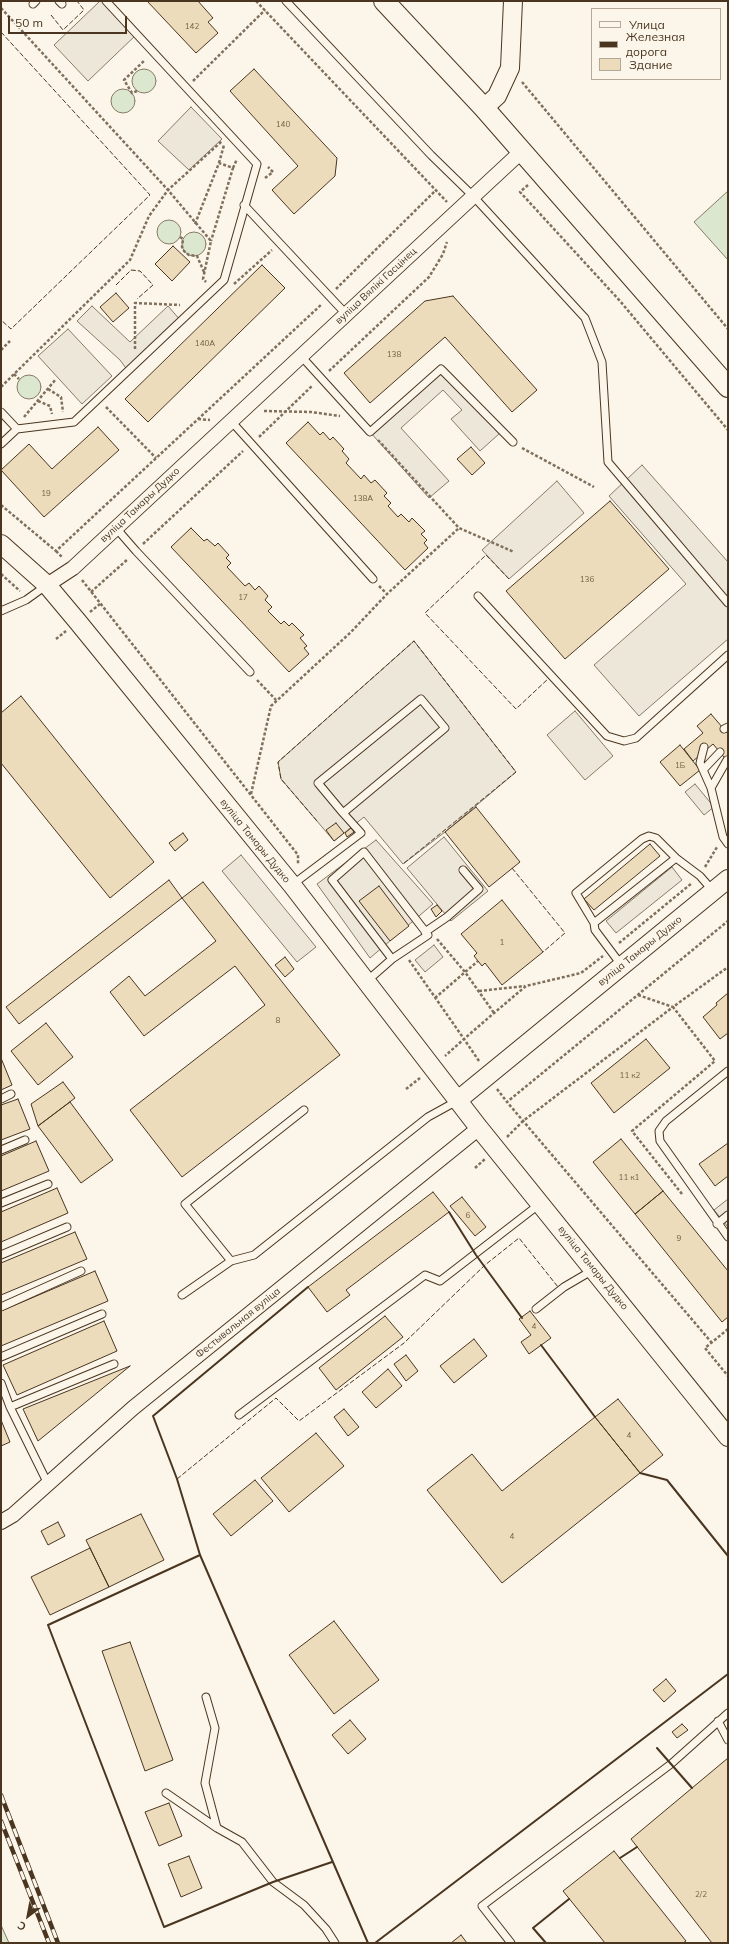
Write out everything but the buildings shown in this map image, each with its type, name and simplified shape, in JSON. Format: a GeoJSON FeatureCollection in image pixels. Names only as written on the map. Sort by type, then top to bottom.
{"type":"FeatureCollection","features":[{"type":"Feature","properties":{"kind":"main road"},"geometry":{"type":"LineString","coordinates":[[384,1],[484,108],[728,387]]}},
{"type":"Feature","properties":{"kind":"street"},"geometry":{"type":"LineString","coordinates":[[484,108],[497,96],[510,68],[513,1]]}},
{"type":"Feature","properties":{"kind":"street","name":"вуліца Вялікі Гасцінец"},"geometry":{"type":"LineString","coordinates":[[230,421],[522,151]]}},
{"type":"Feature","properties":{"kind":"street","name":"вуліца Тамары Дудко"},"geometry":{"type":"LineString","coordinates":[[47,585],[73,568],[230,421]]}},
{"type":"Feature","properties":{"kind":"street","name":"вуліца Тамары Дудко"},"geometry":{"type":"LineString","coordinates":[[1,544],[47,585],[298,880],[366,983],[479,1128],[541,1203],[728,1437]]}},
{"type":"Feature","properties":{"kind":"street","name":"вуліца Тамары Дудко"},"geometry":{"type":"LineString","coordinates":[[458,1100],[728,879]]}},
{"type":"Feature","properties":{"kind":"street","name":"Фестывальная вуліца"},"geometry":{"type":"LineString","coordinates":[[1,1522],[14,1515],[133,1408],[479,1128]]}},
{"type":"Feature","properties":{"kind":"lane"},"geometry":{"type":"LineString","coordinates":[[1,444],[17,429],[74,422],[224,280],[244,205],[257,164],[106,1]]}},
{"type":"Feature","properties":{"kind":"lane"},"geometry":{"type":"LineString","coordinates":[[286,1],[431,155],[473,196],[585,318],[602,362],[608,462],[728,602]]}},
{"type":"Feature","properties":{"kind":"lane"},"geometry":{"type":"LineString","coordinates":[[244,205],[346,314]]}},
{"type":"Feature","properties":{"kind":"lane"},"geometry":{"type":"LineString","coordinates":[[301,356],[370,432],[441,369],[513,442]]}},
{"type":"Feature","properties":{"kind":"lane"},"geometry":{"type":"LineString","coordinates":[[1,412],[17,429]]}},
{"type":"Feature","properties":{"kind":"lane"},"geometry":{"type":"LineString","coordinates":[[230,421],[373,579]]}},
{"type":"Feature","properties":{"kind":"lane"},"geometry":{"type":"LineString","coordinates":[[116,528],[250,672]]}},
{"type":"Feature","properties":{"kind":"lane"},"geometry":{"type":"LineString","coordinates":[[1,611],[26,600],[47,585]]}},
{"type":"Feature","properties":{"kind":"lane"},"geometry":{"type":"LineString","coordinates":[[478,596],[607,736],[624,741],[636,738],[728,655]]}},
{"type":"Feature","properties":{"kind":"lane"},"geometry":{"type":"LineString","coordinates":[[298,880],[361,833],[343,813],[318,783],[421,699],[445,728],[343,813]]}},
{"type":"Feature","properties":{"kind":"lane"},"geometry":{"type":"LineString","coordinates":[[704,747],[700,763],[711,788],[723,837],[728,844]]}},
{"type":"Feature","properties":{"kind":"lane"},"geometry":{"type":"LineString","coordinates":[[703,770],[720,752]]}},
{"type":"Feature","properties":{"kind":"lane"},"geometry":{"type":"LineString","coordinates":[[711,788],[727,760]]}},
{"type":"Feature","properties":{"kind":"lane"},"geometry":{"type":"LineString","coordinates":[[622,966],[595,930],[594,923],[576,893],[642,839],[649,836],[656,838],[676,858],[700,876],[714,891]]}},
{"type":"Feature","properties":{"kind":"lane"},"geometry":{"type":"LineString","coordinates":[[392,960],[332,880],[364,852],[426,933]]}},
{"type":"Feature","properties":{"kind":"lane"},"geometry":{"type":"LineString","coordinates":[[594,923],[676,858]]}},
{"type":"Feature","properties":{"kind":"lane"},"geometry":{"type":"LineString","coordinates":[[366,983],[479,889],[463,870]]}},
{"type":"Feature","properties":{"kind":"lane"},"geometry":{"type":"LineString","coordinates":[[728,1071],[666,1121],[659,1131],[660,1141],[717,1224],[728,1237]]}},
{"type":"Feature","properties":{"kind":"lane"},"geometry":{"type":"LineString","coordinates":[[1,1099],[11,1094]]}},
{"type":"Feature","properties":{"kind":"lane"},"geometry":{"type":"LineString","coordinates":[[182,1296],[230,1261],[254,1255],[428,1117],[458,1100]]}},
{"type":"Feature","properties":{"kind":"lane"},"geometry":{"type":"LineString","coordinates":[[230,1261],[185,1204],[304,1110]]}},
{"type":"Feature","properties":{"kind":"lane"},"geometry":{"type":"LineString","coordinates":[[1,1150],[25,1140]]}},
{"type":"Feature","properties":{"kind":"lane"},"geometry":{"type":"LineString","coordinates":[[1,1203],[48,1184]]}},
{"type":"Feature","properties":{"kind":"lane"},"geometry":{"type":"LineString","coordinates":[[240,1415],[425,1275],[440,1281],[541,1203]]}},
{"type":"Feature","properties":{"kind":"lane"},"geometry":{"type":"LineString","coordinates":[[717,1224],[728,1215]]}},
{"type":"Feature","properties":{"kind":"lane"},"geometry":{"type":"LineString","coordinates":[[1,1255],[67,1227]]}},
{"type":"Feature","properties":{"kind":"lane"},"geometry":{"type":"LineString","coordinates":[[536,1308],[564,1287],[594,1270]]}},
{"type":"Feature","properties":{"kind":"lane"},"geometry":{"type":"LineString","coordinates":[[1,1307],[81,1272]]}},
{"type":"Feature","properties":{"kind":"lane"},"geometry":{"type":"LineString","coordinates":[[1,1357],[102,1314]]}},
{"type":"Feature","properties":{"kind":"lane"},"geometry":{"type":"LineString","coordinates":[[10,1407],[114,1364]]}},
{"type":"Feature","properties":{"kind":"lane"},"geometry":{"type":"LineString","coordinates":[[1,1383],[10,1407],[48,1484]]}},
{"type":"Feature","properties":{"kind":"lane"},"geometry":{"type":"LineString","coordinates":[[206,1697],[215,1728],[205,1783],[217,1828]]}},
{"type":"Feature","properties":{"kind":"lane"},"geometry":{"type":"LineString","coordinates":[[511,1943],[482,1906],[671,1764],[728,1713]]}},
{"type":"Feature","properties":{"kind":"lane"},"geometry":{"type":"LineString","coordinates":[[718,1721],[728,1740]]}},
{"type":"Feature","properties":{"kind":"lane"},"geometry":{"type":"LineString","coordinates":[[166,1793],[217,1828],[242,1842],[273,1882],[304,1905],[326,1929],[335,1943]]}},
{"type":"Feature","properties":{"kind":"path"},"geometry":{"type":"LineString","coordinates":[[256,1],[456,212]]}},
{"type":"Feature","properties":{"kind":"path"},"geometry":{"type":"LineString","coordinates":[[1,8],[168,190],[195,224],[211,241]]}},
{"type":"Feature","properties":{"kind":"path"},"geometry":{"type":"LineString","coordinates":[[191,82],[265,10]]}},
{"type":"Feature","properties":{"kind":"path"},"geometry":{"type":"LineString","coordinates":[[137,91],[132,93],[124,80],[154,52]]}},
{"type":"Feature","properties":{"kind":"path"},"geometry":{"type":"LineString","coordinates":[[510,68],[728,329]]}},
{"type":"Feature","properties":{"kind":"path"},"geometry":{"type":"LineString","coordinates":[[1,387],[130,260],[149,216],[168,190],[226,138],[219,163],[195,224]]}},
{"type":"Feature","properties":{"kind":"path"},"geometry":{"type":"LineString","coordinates":[[219,163],[233,168],[211,241],[203,279],[213,291],[221,297],[273,248],[278,254]]}},
{"type":"Feature","properties":{"kind":"path"},"geometry":{"type":"LineString","coordinates":[[528,185],[520,192],[620,301],[728,430]]}},
{"type":"Feature","properties":{"kind":"path"},"geometry":{"type":"LineString","coordinates":[[56,551],[330,296],[435,191]]}},
{"type":"Feature","properties":{"kind":"path"},"geometry":{"type":"LineString","coordinates":[[180,237],[183,239],[184,251],[189,256],[197,256],[204,273]]}},
{"type":"Feature","properties":{"kind":"path"},"geometry":{"type":"LineString","coordinates":[[429,277],[443,254],[448,240]]}},
{"type":"Feature","properties":{"kind":"path"},"geometry":{"type":"LineString","coordinates":[[137,362],[134,338],[135,303],[197,306]]}},
{"type":"Feature","properties":{"kind":"path"},"geometry":{"type":"LineString","coordinates":[[1,350],[10,342]]}},
{"type":"Feature","properties":{"kind":"path"},"geometry":{"type":"LineString","coordinates":[[14,374],[19,379]]}},
{"type":"Feature","properties":{"kind":"path"},"geometry":{"type":"LineString","coordinates":[[24,418],[56,379]]}},
{"type":"Feature","properties":{"kind":"path"},"geometry":{"type":"LineString","coordinates":[[48,389],[61,397],[64,416]]}},
{"type":"Feature","properties":{"kind":"path"},"geometry":{"type":"LineString","coordinates":[[38,401],[50,406],[52,418]]}},
{"type":"Feature","properties":{"kind":"path"},"geometry":{"type":"LineString","coordinates":[[104,404],[156,458]]}},
{"type":"Feature","properties":{"kind":"path"},"geometry":{"type":"LineString","coordinates":[[242,411],[311,412],[359,419]]}},
{"type":"Feature","properties":{"kind":"path"},"geometry":{"type":"LineString","coordinates":[[370,432],[458,528],[514,552]]}},
{"type":"Feature","properties":{"kind":"path"},"geometry":{"type":"LineString","coordinates":[[513,442],[532,454],[594,487]]}},
{"type":"Feature","properties":{"kind":"path"},"geometry":{"type":"LineString","coordinates":[[1,504],[56,551],[73,568],[298,854],[298,880]]}},
{"type":"Feature","properties":{"kind":"path"},"geometry":{"type":"LineString","coordinates":[[251,794],[271,706],[351,632],[387,594],[458,528]]}},
{"type":"Feature","properties":{"kind":"path"},"geometry":{"type":"LineString","coordinates":[[1,574],[20,590],[26,600]]}},
{"type":"Feature","properties":{"kind":"path"},"geometry":{"type":"LineString","coordinates":[[250,672],[276,700]]}},
{"type":"Feature","properties":{"kind":"path"},"geometry":{"type":"LineString","coordinates":[[479,991],[526,986],[581,974],[700,876],[723,837]]}},
{"type":"Feature","properties":{"kind":"path"},"geometry":{"type":"LineString","coordinates":[[506,1102],[728,921]]}},
{"type":"Feature","properties":{"kind":"path"},"geometry":{"type":"LineString","coordinates":[[426,933],[439,940],[465,972],[494,1013]]}},
{"type":"Feature","properties":{"kind":"path"},"geometry":{"type":"LineString","coordinates":[[403,952],[506,1102],[712,1342]]}},
{"type":"Feature","properties":{"kind":"path"},"geometry":{"type":"LineString","coordinates":[[435,998],[478,961]]}},
{"type":"Feature","properties":{"kind":"path"},"geometry":{"type":"LineString","coordinates":[[464,1039],[526,986]]}},
{"type":"Feature","properties":{"kind":"path"},"geometry":{"type":"LineString","coordinates":[[523,1121],[673,1007],[638,994]]}},
{"type":"Feature","properties":{"kind":"path"},"geometry":{"type":"LineString","coordinates":[[728,1329],[705,1348],[728,1376]]}},
{"type":"Feature","properties":{"kind":"green space"},"geometry":{"type":"Polygon","coordinates":[[[144,69],[153,72],[156,81],[153,90],[144,93],[135,90],[132,81],[135,72],[144,69]]]}},
{"type":"Feature","properties":{"kind":"green space"},"geometry":{"type":"Polygon","coordinates":[[[123,89],[128,90],[134,96],[134,106],[128,112],[123,113],[118,112],[112,106],[111,101],[112,96],[118,90],[123,89]]]}},
{"type":"Feature","properties":{"kind":"green space"},"geometry":{"type":"Polygon","coordinates":[[[728,191],[728,260],[694,222],[728,191]]]}},
{"type":"Feature","properties":{"kind":"green space"},"geometry":{"type":"Polygon","coordinates":[[[169,220],[174,221],[180,227],[180,237],[174,243],[169,244],[164,243],[158,237],[157,232],[158,227],[164,221],[169,220]]]}},
{"type":"Feature","properties":{"kind":"green space"},"geometry":{"type":"Polygon","coordinates":[[[194,232],[203,235],[206,244],[203,253],[194,256],[185,253],[182,244],[185,235],[194,232]]]}},
{"type":"Feature","properties":{"kind":"green space"},"geometry":{"type":"Polygon","coordinates":[[[29,375],[38,378],[41,387],[38,396],[29,399],[20,396],[17,387],[20,378],[29,375]]]}},
{"type":"Feature","properties":{"kind":"green space"},"geometry":{"type":"Polygon","coordinates":[[[1,1925],[9,1943],[1,1943],[1,1925]]]}},
{"type":"Feature","properties":{"kind":"shaded area"},"geometry":{"type":"Polygon","coordinates":[[[100,1],[106,1],[137,34],[88,81],[54,45],[100,1]]]}},
{"type":"Feature","properties":{"kind":"shaded area"},"geometry":{"type":"Polygon","coordinates":[[[191,107],[222,139],[189,170],[158,141],[191,107]]]}},
{"type":"Feature","properties":{"kind":"shaded area"},"geometry":{"type":"Polygon","coordinates":[[[92,306],[130,342],[168,306],[181,321],[128,371],[120,360],[77,321],[92,306]]]}},
{"type":"Feature","properties":{"kind":"shaded area"},"geometry":{"type":"Polygon","coordinates":[[[68,329],[112,376],[82,404],[38,356],[68,329]]]}},
{"type":"Feature","properties":{"kind":"shaded area"},"geometry":{"type":"Polygon","coordinates":[[[441,369],[500,433],[480,451],[451,419],[462,410],[443,390],[401,428],[449,481],[429,498],[370,432],[441,369]]]}},
{"type":"Feature","properties":{"kind":"shaded area"},"geometry":{"type":"Polygon","coordinates":[[[642,465],[728,562],[728,639],[639,716],[594,665],[686,584],[609,496],[642,465]]]}},
{"type":"Feature","properties":{"kind":"shaded area"},"geometry":{"type":"Polygon","coordinates":[[[557,481],[584,513],[509,579],[482,550],[557,481]]]}},
{"type":"Feature","properties":{"kind":"shaded area"},"geometry":{"type":"Polygon","coordinates":[[[414,641],[516,772],[445,832],[403,864],[364,817],[334,841],[281,779],[278,762],[414,641]]]}},
{"type":"Feature","properties":{"kind":"shaded area"},"geometry":{"type":"Polygon","coordinates":[[[575,711],[613,756],[585,780],[547,735],[575,711]]]}},
{"type":"Feature","properties":{"kind":"shaded area"},"geometry":{"type":"Polygon","coordinates":[[[695,784],[714,807],[704,815],[685,792],[695,784]]]}},
{"type":"Feature","properties":{"kind":"shaded area"},"geometry":{"type":"Polygon","coordinates":[[[444,837],[488,891],[451,921],[407,868],[444,837]]]}},
{"type":"Feature","properties":{"kind":"shaded area"},"geometry":{"type":"Polygon","coordinates":[[[376,840],[433,904],[370,958],[317,884],[376,840]]]}},
{"type":"Feature","properties":{"kind":"shaded area"},"geometry":{"type":"Polygon","coordinates":[[[241,855],[316,947],[297,962],[222,871],[241,855]]]}},
{"type":"Feature","properties":{"kind":"shaded area"},"geometry":{"type":"Polygon","coordinates":[[[672,867],[682,880],[616,933],[606,921],[672,867]]]}},
{"type":"Feature","properties":{"kind":"shaded area"},"geometry":{"type":"Polygon","coordinates":[[[434,945],[443,957],[425,972],[415,960],[434,945]]]}},
{"type":"Feature","properties":{"kind":"shaded area"},"geometry":{"type":"Polygon","coordinates":[[[728,1199],[728,1227],[714,1210],[728,1199]]]}},
{"type":"Feature","properties":{"kind":"railway"},"geometry":{"type":"LineString","coordinates":[[1,1795],[58,1943]]}},
{"type":"Feature","properties":{"kind":"railway"},"geometry":{"type":"LineString","coordinates":[[1,1821],[49,1943]]}},
{"type":"Feature","properties":{"kind":"fence"},"geometry":{"type":"LineString","coordinates":[[51,15],[63,30],[84,10],[77,1]]}},
{"type":"Feature","properties":{"kind":"fence"},"geometry":{"type":"LineString","coordinates":[[1,32],[150,195],[11,329],[1,320]]}},
{"type":"Feature","properties":{"kind":"fence"},"geometry":{"type":"LineString","coordinates":[[116,285],[131,270],[140,271],[153,285],[137,299]]}},
{"type":"Feature","properties":{"kind":"fence"},"geometry":{"type":"LineString","coordinates":[[509,579],[486,555],[425,613],[516,709],[549,678]]}},
{"type":"Feature","properties":{"kind":"fence"},"geometry":{"type":"LineString","coordinates":[[317,821],[281,779],[278,762],[414,641],[516,772],[403,864]]}},
{"type":"Feature","properties":{"kind":"fence"},"geometry":{"type":"LineString","coordinates":[[512,868],[565,933],[543,952]]}},
{"type":"Feature","properties":{"kind":"fence"},"geometry":{"type":"LineString","coordinates":[[177,1479],[276,1398],[299,1421],[404,1343],[485,1265],[519,1238],[558,1287]]}},
{"type":"Feature","properties":{"kind":"wall"},"geometry":{"type":"LineString","coordinates":[[449,1212],[476,1255],[522,1318]]}},
{"type":"Feature","properties":{"kind":"wall"},"geometry":{"type":"LineString","coordinates":[[308,1287],[153,1416],[177,1479],[200,1555],[368,1943]]}},
{"type":"Feature","properties":{"kind":"wall"},"geometry":{"type":"LineString","coordinates":[[541,1345],[595,1417]]}},
{"type":"Feature","properties":{"kind":"wall"},"geometry":{"type":"LineString","coordinates":[[640,1473],[667,1480],[728,1556]]}},
{"type":"Feature","properties":{"kind":"wall"},"geometry":{"type":"LineString","coordinates":[[200,1555],[48,1625],[164,1927],[273,1882],[332,1862]]}},
{"type":"Feature","properties":{"kind":"wall"},"geometry":{"type":"LineString","coordinates":[[375,1943],[728,1674]]}},
{"type":"Feature","properties":{"kind":"wall"},"geometry":{"type":"LineString","coordinates":[[657,1748],[692,1788]]}},
{"type":"Feature","properties":{"kind":"wall"},"geometry":{"type":"LineString","coordinates":[[620,1858],[637,1847]]}},
{"type":"Feature","properties":{"kind":"wall"},"geometry":{"type":"LineString","coordinates":[[546,1943],[533,1928],[569,1899]]}}]}
